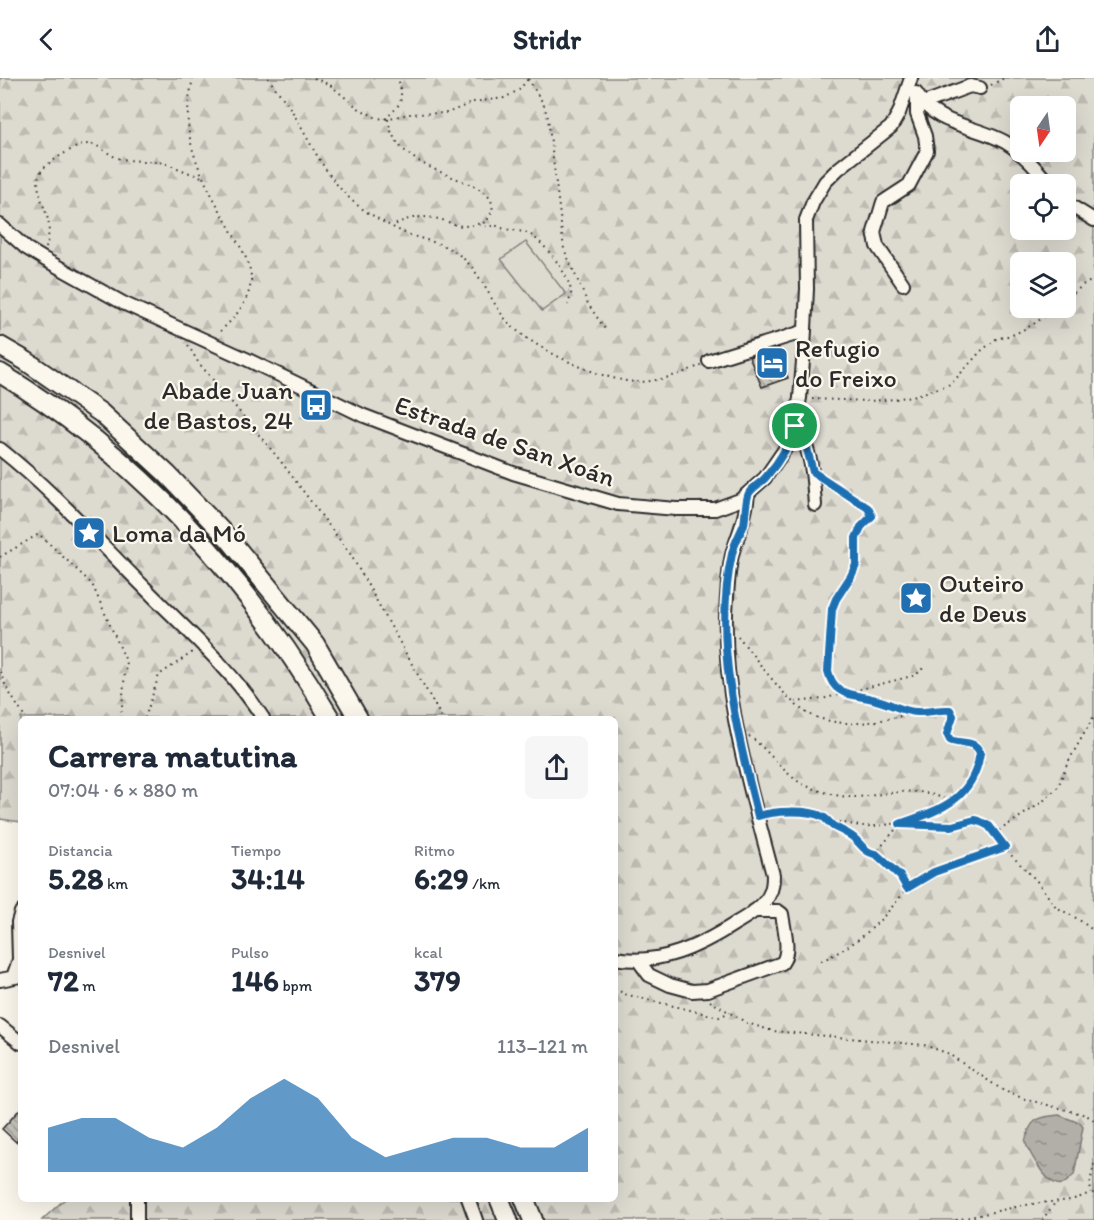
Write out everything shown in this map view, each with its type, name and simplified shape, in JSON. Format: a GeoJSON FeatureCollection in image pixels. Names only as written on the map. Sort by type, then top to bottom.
{"type":"FeatureCollection","features":[{"type":"Feature","properties":{"kind":"highway"},"geometry":{"type":"LineString","coordinates":[[0,346],[101,413],[167,474],[229,539],[315,644],[357,716]]}},
{"type":"Feature","properties":{"kind":"highway"},"geometry":{"type":"LineString","coordinates":[[0,373],[90,436],[139,478],[176,514],[248,596],[278,637],[329,716]]}},
{"type":"Feature","properties":{"kind":"highway"},"geometry":{"type":"LineString","coordinates":[[501,1202],[508,1220]]}},
{"type":"Feature","properties":{"kind":"highway"},"geometry":{"type":"LineString","coordinates":[[526,1202],[533,1220]]}},
{"type":"Feature","properties":{"kind":"street"},"geometry":{"type":"LineString","coordinates":[[910,80],[920,100],[948,121],[1005,142],[1042,174]]}},
{"type":"Feature","properties":{"kind":"street","name":"Estrada de San Xoán"},"geometry":{"type":"LineString","coordinates":[[0,225],[26,248],[44,260],[123,303],[362,415],[513,473],[618,504],[676,509],[715,509],[740,500],[748,494],[765,478],[785,449],[795,426],[800,398],[807,289],[806,220],[813,202],[825,183],[838,169],[891,127],[899,113],[910,80]]}},
{"type":"Feature","properties":{"kind":"street"},"geometry":{"type":"LineString","coordinates":[[920,100],[970,86],[980,88]]}},
{"type":"Feature","properties":{"kind":"street"},"geometry":{"type":"LineString","coordinates":[[903,284],[877,246],[874,232],[883,202],[909,184],[927,151],[925,136],[917,114],[920,100]]}},
{"type":"Feature","properties":{"kind":"street"},"geometry":{"type":"LineString","coordinates":[[1076,209],[1094,220]]}},
{"type":"Feature","properties":{"kind":"street"},"geometry":{"type":"LineString","coordinates":[[709,361],[805,331]]}},
{"type":"Feature","properties":{"kind":"street"},"geometry":{"type":"LineString","coordinates":[[795,426],[806,445],[813,472],[816,504]]}},
{"type":"Feature","properties":{"kind":"street"},"geometry":{"type":"LineString","coordinates":[[0,450],[57,501],[206,649],[261,716]]}},
{"type":"Feature","properties":{"kind":"street"},"geometry":{"type":"LineString","coordinates":[[618,958],[638,960],[676,954],[697,946],[754,911],[770,895],[773,886],[773,875],[738,731],[728,661],[727,598],[732,553],[743,525],[748,494]]}},
{"type":"Feature","properties":{"kind":"street"},"geometry":{"type":"LineString","coordinates":[[638,960],[649,975],[670,986],[692,991],[708,990],[784,960],[786,944],[782,914],[778,911],[754,911]]}},
{"type":"Feature","properties":{"kind":"street"},"geometry":{"type":"LineString","coordinates":[[0,980],[17,976]]}},
{"type":"Feature","properties":{"kind":"street"},"geometry":{"type":"LineString","coordinates":[[0,1026],[18,1041]]}},
{"type":"Feature","properties":{"kind":"street"},"geometry":{"type":"LineString","coordinates":[[137,1202],[137,1220]]}},
{"type":"Feature","properties":{"kind":"street"},"geometry":{"type":"LineString","coordinates":[[469,1202],[476,1220]]}},
{"type":"Feature","properties":{"kind":"path"},"geometry":{"type":"LineString","coordinates":[[192,78],[188,122],[192,146],[203,177],[247,261],[251,280],[246,300],[234,318],[209,343]]}},
{"type":"Feature","properties":{"kind":"path"},"geometry":{"type":"LineString","coordinates":[[268,78],[291,110],[316,156],[343,192],[365,210],[392,226],[407,234],[443,245],[458,254],[470,266],[507,321],[539,346],[594,372],[622,380],[640,382],[685,373],[709,361]]}},
{"type":"Feature","properties":{"kind":"path"},"geometry":{"type":"LineString","coordinates":[[314,78],[330,85],[363,111],[377,118],[386,119],[417,114],[447,113],[474,102],[504,98],[519,90],[528,79],[543,103],[548,118],[564,249],[588,304],[605,329]]}},
{"type":"Feature","properties":{"kind":"path"},"geometry":{"type":"LineString","coordinates":[[386,119],[401,100],[402,92],[398,78]]}},
{"type":"Feature","properties":{"kind":"path"},"geometry":{"type":"LineString","coordinates":[[980,88],[1004,78]]}},
{"type":"Feature","properties":{"kind":"path"},"geometry":{"type":"LineString","coordinates":[[386,119],[392,135],[413,159],[460,180],[489,198],[492,204],[486,222],[476,225],[463,226],[438,219],[411,218],[392,226]]}},
{"type":"Feature","properties":{"kind":"path"},"geometry":{"type":"LineString","coordinates":[[44,260],[48,223],[38,177],[41,171],[78,146],[87,143],[119,158],[167,164],[189,174],[203,177]]}},
{"type":"Feature","properties":{"kind":"path"},"geometry":{"type":"LineString","coordinates":[[476,225],[489,227],[495,225],[503,230],[529,233],[553,256],[565,273],[571,292],[568,304]]}},
{"type":"Feature","properties":{"kind":"path"},"geometry":{"type":"LineString","coordinates":[[1076,291],[1085,283],[1094,281]]}},
{"type":"Feature","properties":{"kind":"path"},"geometry":{"type":"LineString","coordinates":[[800,398],[859,401],[896,399],[951,384],[981,351],[996,339],[1016,334],[1041,318]]}},
{"type":"Feature","properties":{"kind":"path"},"geometry":{"type":"LineString","coordinates":[[176,328],[198,362],[279,459],[351,555],[441,716]]}},
{"type":"Feature","properties":{"kind":"path"},"geometry":{"type":"LineString","coordinates":[[813,472],[868,508],[872,516],[861,527],[856,538],[856,565],[832,609],[828,671],[835,686],[846,693],[916,712]]}},
{"type":"Feature","properties":{"kind":"path"},"geometry":{"type":"LineString","coordinates":[[0,557],[39,534],[92,585],[126,661],[121,716]]}},
{"type":"Feature","properties":{"kind":"path"},"geometry":{"type":"LineString","coordinates":[[726,628],[736,634],[794,702],[808,714],[847,724],[916,712],[950,710],[953,716],[947,734],[950,740],[978,747],[979,760],[968,788],[952,802],[932,813],[900,824],[876,854]]}},
{"type":"Feature","properties":{"kind":"path"},"geometry":{"type":"LineString","coordinates":[[146,716],[159,675],[189,652],[206,649]]}},
{"type":"Feature","properties":{"kind":"path"},"geometry":{"type":"LineString","coordinates":[[794,702],[846,693],[912,676],[920,672],[925,665]]}},
{"type":"Feature","properties":{"kind":"path"},"geometry":{"type":"LineString","coordinates":[[0,672],[6,687],[24,716]]}},
{"type":"Feature","properties":{"kind":"path"},"geometry":{"type":"LineString","coordinates":[[994,834],[1041,803],[1058,787],[1067,764],[1094,716]]}},
{"type":"Feature","properties":{"kind":"path"},"geometry":{"type":"LineString","coordinates":[[738,731],[757,741],[798,781],[813,789],[856,797],[919,790],[952,802]]}},
{"type":"Feature","properties":{"kind":"path"},"geometry":{"type":"LineString","coordinates":[[758,816],[777,812],[796,812],[859,825],[886,826],[900,824],[952,826],[975,820],[989,826],[1056,907],[1078,918],[1094,931]]}},
{"type":"Feature","properties":{"kind":"path"},"geometry":{"type":"LineString","coordinates":[[824,817],[834,827],[855,840],[859,847],[871,854],[876,854],[900,876],[907,888]]}},
{"type":"Feature","properties":{"kind":"path"},"geometry":{"type":"LineString","coordinates":[[821,961],[849,947],[871,931],[907,888],[934,872],[1005,847]]}},
{"type":"Feature","properties":{"kind":"path"},"geometry":{"type":"LineString","coordinates":[[618,990],[624,994],[719,1017],[730,1012],[747,1023],[773,1031],[937,1048],[1004,1091],[1086,1115],[1094,1120]]}},
{"type":"Feature","properties":{"kind":"path"},"geometry":{"type":"LineString","coordinates":[[956,1220],[1035,1203],[1055,1203],[1081,1198],[1093,1193],[1090,1183],[1094,1164]]}},
{"type":"Feature","properties":{"kind":"path"},"geometry":{"type":"LineString","coordinates":[[1042,1220],[1055,1203]]}},
{"type":"Feature","properties":{"kind":"green space"},"geometry":{"type":"Polygon","coordinates":[[[0,78],[1094,78],[1094,1220],[42,1220],[62,1202],[618,1202],[618,716],[18,716],[18,822],[0,819],[0,78]]]}},
{"type":"Feature","properties":{"kind":"green space"},"geometry":{"type":"Polygon","coordinates":[[[526,242],[566,294],[542,311],[501,259],[526,242]]]}},
{"type":"Feature","properties":{"kind":"water"},"geometry":{"type":"Polygon","coordinates":[[[1059,1115],[1080,1123],[1083,1127],[1074,1175],[1063,1184],[1057,1184],[1046,1176],[1025,1142],[1029,1129],[1035,1121],[1059,1115]]]}},
{"type":"Feature","properties":{"kind":"building"},"geometry":{"type":"Polygon","coordinates":[[[779,348],[788,378],[762,387],[749,357],[779,348]]]}},
{"type":"Feature","properties":{"kind":"building"},"geometry":{"type":"Polygon","coordinates":[[[18,1111],[18,1140],[16,1142],[2,1129],[18,1111]]]}},
{"type":"Feature","properties":{"kind":"place","name":"Refugio do Freixo"},"geometry":{"type":"Point","coordinates":[772,363]}},
{"type":"Feature","properties":{"kind":"place","name":"Abade Juan de Bastos, 24"},"geometry":{"type":"Point","coordinates":[316,405]}},
{"type":"Feature","properties":{"kind":"place","name":"Loma da Mó"},"geometry":{"type":"Point","coordinates":[89,533]}},
{"type":"Feature","properties":{"kind":"place","name":"Outeiro de Deus"},"geometry":{"type":"Point","coordinates":[916,598]}},
{"type":"Feature","properties":{"kind":"route"},"geometry":{"type":"LineString","coordinates":[[795,426],[806,445],[813,472],[868,508],[872,516],[861,527],[856,538],[856,565],[832,609],[828,671],[830,679],[839,690],[846,693],[898,708],[916,712],[950,710],[953,716],[947,734],[950,740],[973,744],[978,747],[980,753],[968,788],[963,793],[932,813],[900,824],[960,826],[975,820],[989,826],[1005,847],[934,872],[907,888],[900,876],[876,854],[871,854],[860,847],[855,840],[844,831],[834,827],[824,817],[796,812],[777,812],[758,816],[744,763],[735,716],[726,628],[732,553],[747,511],[748,494],[765,478],[785,449],[795,426]]}}]}
